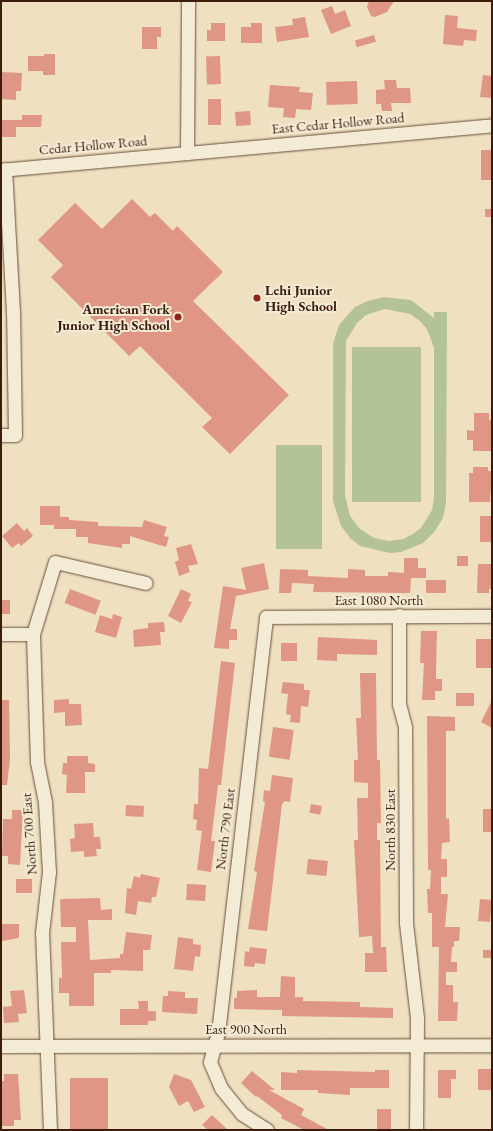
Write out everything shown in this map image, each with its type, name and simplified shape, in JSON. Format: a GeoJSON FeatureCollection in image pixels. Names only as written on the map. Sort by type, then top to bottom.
{"type":"FeatureCollection","features":[{"type":"Feature","properties":{"kind":"street"},"geometry":{"type":"LineString","coordinates":[[187,153],[188,1]]}},
{"type":"Feature","properties":{"kind":"street","name":"East Cedar Hollow Road"},"geometry":{"type":"LineString","coordinates":[[187,153],[492,125]]}},
{"type":"Feature","properties":{"kind":"street","name":"Cedar Hollow Road"},"geometry":{"type":"LineString","coordinates":[[3,169],[187,153]]}},
{"type":"Feature","properties":{"kind":"street"},"geometry":{"type":"LineString","coordinates":[[1,435],[15,435],[13,312],[3,169]]}},
{"type":"Feature","properties":{"kind":"street","name":"North 700 East"},"geometry":{"type":"LineString","coordinates":[[50,1130],[42,933],[49,872],[45,802],[37,762],[33,634],[56,562],[146,583]]}},
{"type":"Feature","properties":{"kind":"street","name":"East 1080 North"},"geometry":{"type":"LineString","coordinates":[[266,617],[399,615],[492,616]]}},
{"type":"Feature","properties":{"kind":"street","name":"North 830 East"},"geometry":{"type":"LineString","coordinates":[[399,615],[399,704],[405,727],[406,923],[415,989],[416,1130]]}},
{"type":"Feature","properties":{"kind":"street","name":"North 790 East"},"geometry":{"type":"LineString","coordinates":[[266,617],[217,1045],[210,1062],[221,1088],[242,1114],[267,1130]]}},
{"type":"Feature","properties":{"kind":"street"},"geometry":{"type":"LineString","coordinates":[[1,634],[33,634]]}},
{"type":"Feature","properties":{"kind":"street","name":"East 900 North"},"geometry":{"type":"LineString","coordinates":[[1,1046],[492,1045]]}},
{"type":"Feature","properties":{"kind":"green space"},"geometry":{"type":"Polygon","coordinates":[[[384,297],[411,300],[434,318],[434,312],[447,312],[446,503],[443,518],[434,532],[423,543],[401,552],[390,553],[360,546],[351,539],[341,526],[333,501],[333,344],[339,325],[355,307],[368,301],[384,297]],[[385,309],[366,315],[357,323],[346,341],[345,495],[350,516],[360,529],[374,538],[389,541],[403,539],[421,528],[432,510],[434,498],[434,348],[427,329],[420,321],[410,314],[385,309]]]}},
{"type":"Feature","properties":{"kind":"green space"},"geometry":{"type":"Polygon","coordinates":[[[352,347],[421,347],[421,502],[352,502],[352,347]]]}},
{"type":"Feature","properties":{"kind":"green space"},"geometry":{"type":"Polygon","coordinates":[[[276,445],[322,445],[322,549],[276,549],[276,445]]]}},
{"type":"Feature","properties":{"kind":"building"},"geometry":{"type":"Polygon","coordinates":[[[369,1],[394,1],[387,12],[375,17],[371,16],[367,7],[369,1]]]}},
{"type":"Feature","properties":{"kind":"building"},"geometry":{"type":"Polygon","coordinates":[[[332,6],[335,14],[345,10],[351,26],[331,34],[321,10],[332,6]]]}},
{"type":"Feature","properties":{"kind":"building"},"geometry":{"type":"Polygon","coordinates":[[[445,15],[458,16],[457,28],[477,30],[476,41],[464,40],[463,46],[443,44],[445,15]]]}},
{"type":"Feature","properties":{"kind":"building"},"geometry":{"type":"Polygon","coordinates":[[[305,17],[309,37],[277,42],[275,27],[293,25],[292,19],[305,17]]]}},
{"type":"Feature","properties":{"kind":"building"},"geometry":{"type":"Polygon","coordinates":[[[211,23],[225,23],[225,41],[207,41],[207,30],[211,30],[211,23]]]}},
{"type":"Feature","properties":{"kind":"building"},"geometry":{"type":"Polygon","coordinates":[[[251,23],[262,23],[262,43],[241,43],[241,27],[251,27],[251,23]]]}},
{"type":"Feature","properties":{"kind":"building"},"geometry":{"type":"Polygon","coordinates":[[[142,27],[161,27],[161,37],[157,37],[157,49],[142,49],[142,27]]]}},
{"type":"Feature","properties":{"kind":"building"},"geometry":{"type":"Polygon","coordinates":[[[374,35],[376,42],[357,47],[355,41],[374,35]]]}},
{"type":"Feature","properties":{"kind":"building"},"geometry":{"type":"Polygon","coordinates":[[[44,54],[55,54],[55,75],[43,75],[43,71],[28,71],[28,56],[44,56],[44,54]]]}},
{"type":"Feature","properties":{"kind":"building"},"geometry":{"type":"Polygon","coordinates":[[[206,56],[220,56],[221,84],[207,84],[206,56]]]}},
{"type":"Feature","properties":{"kind":"building"},"geometry":{"type":"Polygon","coordinates":[[[1,72],[22,73],[21,91],[16,91],[16,100],[1,99],[1,72]]]}},
{"type":"Feature","properties":{"kind":"building"},"geometry":{"type":"Polygon","coordinates":[[[483,75],[492,76],[492,98],[480,97],[483,75]]]}},
{"type":"Feature","properties":{"kind":"building"},"geometry":{"type":"Polygon","coordinates":[[[384,80],[396,80],[397,88],[410,88],[411,103],[391,103],[392,111],[382,111],[381,104],[376,104],[376,90],[385,89],[384,80]]]}},
{"type":"Feature","properties":{"kind":"building"},"geometry":{"type":"Polygon","coordinates":[[[357,81],[358,104],[327,105],[326,82],[357,81]]]}},
{"type":"Feature","properties":{"kind":"building"},"geometry":{"type":"Polygon","coordinates":[[[270,85],[300,87],[299,92],[313,93],[311,110],[296,109],[295,118],[283,117],[284,108],[268,107],[270,85]]]}},
{"type":"Feature","properties":{"kind":"building"},"geometry":{"type":"Polygon","coordinates":[[[208,99],[221,99],[221,125],[208,125],[208,99]]]}},
{"type":"Feature","properties":{"kind":"building"},"geometry":{"type":"Polygon","coordinates":[[[250,111],[251,125],[236,126],[235,112],[250,111]]]}},
{"type":"Feature","properties":{"kind":"building"},"geometry":{"type":"Polygon","coordinates":[[[22,115],[42,115],[41,127],[16,127],[16,137],[1,137],[1,120],[22,120],[22,115]]]}},
{"type":"Feature","properties":{"kind":"building"},"geometry":{"type":"Polygon","coordinates":[[[481,150],[492,150],[492,180],[481,180],[481,150]]]}},
{"type":"Feature","properties":{"kind":"building"},"geometry":{"type":"Polygon","coordinates":[[[132,199],[150,217],[155,213],[173,231],[177,226],[223,272],[193,301],[289,395],[230,454],[202,427],[212,418],[140,346],[129,356],[51,277],[63,265],[38,240],[75,203],[102,229],[132,199]]]}},
{"type":"Feature","properties":{"kind":"building"},"geometry":{"type":"Polygon","coordinates":[[[485,209],[492,209],[492,217],[485,217],[485,209]]]}},
{"type":"Feature","properties":{"kind":"building"},"geometry":{"type":"Polygon","coordinates":[[[474,413],[489,413],[489,420],[492,420],[492,451],[473,451],[473,440],[467,440],[467,430],[474,431],[474,413]]]}},
{"type":"Feature","properties":{"kind":"building"},"geometry":{"type":"Polygon","coordinates":[[[473,467],[488,467],[488,471],[492,471],[490,502],[469,502],[469,473],[473,473],[473,467]]]}},
{"type":"Feature","properties":{"kind":"building"},"geometry":{"type":"Polygon","coordinates":[[[40,506],[60,506],[60,517],[69,517],[69,520],[98,522],[98,526],[142,527],[144,520],[167,527],[164,536],[169,537],[166,547],[130,536],[130,544],[122,544],[122,548],[88,543],[88,537],[76,537],[76,529],[54,529],[54,525],[40,525],[40,506]]]}},
{"type":"Feature","properties":{"kind":"building"},"geometry":{"type":"Polygon","coordinates":[[[480,516],[492,516],[492,542],[480,542],[480,516]]]}},
{"type":"Feature","properties":{"kind":"building"},"geometry":{"type":"Polygon","coordinates":[[[17,523],[24,531],[27,528],[33,536],[21,546],[19,543],[12,548],[2,536],[17,523]]]}},
{"type":"Feature","properties":{"kind":"building"},"geometry":{"type":"Polygon","coordinates":[[[191,544],[198,564],[188,566],[190,572],[179,576],[175,562],[179,560],[176,548],[191,544]]]}},
{"type":"Feature","properties":{"kind":"building"},"geometry":{"type":"Polygon","coordinates":[[[457,556],[468,556],[468,566],[457,566],[457,556]]]}},
{"type":"Feature","properties":{"kind":"building"},"geometry":{"type":"Polygon","coordinates":[[[404,558],[418,558],[418,568],[426,568],[426,578],[411,578],[410,593],[313,592],[314,584],[292,583],[291,593],[279,593],[280,569],[308,570],[308,576],[348,578],[348,569],[365,570],[365,576],[388,576],[388,572],[404,573],[404,558]]]}},
{"type":"Feature","properties":{"kind":"building"},"geometry":{"type":"Polygon","coordinates":[[[264,563],[269,589],[236,596],[230,629],[237,629],[237,640],[229,640],[229,649],[214,648],[223,586],[246,590],[241,568],[264,563]]]}},
{"type":"Feature","properties":{"kind":"building"},"geometry":{"type":"Polygon","coordinates":[[[478,564],[492,564],[492,589],[489,589],[489,593],[477,593],[478,564]]]}},
{"type":"Feature","properties":{"kind":"building"},"geometry":{"type":"Polygon","coordinates":[[[426,580],[446,580],[446,593],[426,593],[426,580]]]}},
{"type":"Feature","properties":{"kind":"building"},"geometry":{"type":"Polygon","coordinates":[[[70,589],[101,601],[95,615],[65,603],[70,589]]]}},
{"type":"Feature","properties":{"kind":"building"},"geometry":{"type":"Polygon","coordinates":[[[181,589],[191,594],[188,601],[192,602],[181,623],[168,616],[181,589]]]}},
{"type":"Feature","properties":{"kind":"building"},"geometry":{"type":"Polygon","coordinates":[[[1,600],[10,600],[10,614],[1,614],[1,600]]]}},
{"type":"Feature","properties":{"kind":"building"},"geometry":{"type":"Polygon","coordinates":[[[113,614],[122,617],[116,638],[95,632],[100,615],[112,619],[113,614]]]}},
{"type":"Feature","properties":{"kind":"building"},"geometry":{"type":"Polygon","coordinates":[[[164,622],[165,632],[160,632],[161,645],[134,647],[133,630],[148,628],[148,623],[164,622]]]}},
{"type":"Feature","properties":{"kind":"building"},"geometry":{"type":"Polygon","coordinates":[[[421,631],[437,631],[436,679],[442,679],[442,691],[435,691],[435,700],[422,700],[424,663],[420,663],[421,631]]]}},
{"type":"Feature","properties":{"kind":"building"},"geometry":{"type":"Polygon","coordinates":[[[318,637],[377,640],[377,655],[337,654],[337,661],[317,660],[318,637]]]}},
{"type":"Feature","properties":{"kind":"building"},"geometry":{"type":"Polygon","coordinates":[[[476,639],[492,639],[492,668],[476,668],[476,639]]]}},
{"type":"Feature","properties":{"kind":"building"},"geometry":{"type":"Polygon","coordinates":[[[281,643],[297,643],[297,661],[281,661],[281,643]]]}},
{"type":"Feature","properties":{"kind":"building"},"geometry":{"type":"Polygon","coordinates":[[[221,661],[235,663],[221,785],[218,785],[211,841],[215,841],[211,872],[197,870],[202,831],[196,830],[197,820],[193,819],[194,804],[198,804],[199,768],[208,769],[221,661]]]}},
{"type":"Feature","properties":{"kind":"building"},"geometry":{"type":"Polygon","coordinates":[[[360,673],[376,673],[377,760],[380,760],[381,823],[377,823],[377,840],[380,840],[381,947],[386,947],[387,972],[365,972],[365,953],[373,953],[372,936],[359,937],[354,840],[358,840],[357,798],[368,798],[368,783],[354,782],[354,760],[358,760],[356,718],[361,718],[360,673]]]}},
{"type":"Feature","properties":{"kind":"building"},"geometry":{"type":"Polygon","coordinates":[[[283,682],[304,684],[304,690],[310,690],[308,707],[301,706],[300,723],[290,722],[291,715],[286,714],[288,694],[281,693],[283,682]]]}},
{"type":"Feature","properties":{"kind":"building"},"geometry":{"type":"Polygon","coordinates":[[[456,693],[474,693],[474,706],[456,706],[456,693]]]}},
{"type":"Feature","properties":{"kind":"building"},"geometry":{"type":"Polygon","coordinates":[[[69,699],[69,704],[81,704],[82,725],[65,726],[65,712],[54,713],[54,700],[69,699]]]}},
{"type":"Feature","properties":{"kind":"building"},"geometry":{"type":"Polygon","coordinates":[[[1,700],[9,700],[10,759],[7,785],[1,785],[1,700]]]}},
{"type":"Feature","properties":{"kind":"building"},"geometry":{"type":"Polygon","coordinates":[[[492,700],[492,728],[481,722],[492,700]]]}},
{"type":"Feature","properties":{"kind":"building"},"geometry":{"type":"Polygon","coordinates":[[[427,716],[455,717],[455,731],[446,731],[446,819],[449,818],[450,842],[442,843],[441,859],[447,859],[447,877],[441,877],[441,894],[448,894],[445,927],[460,927],[459,941],[454,941],[454,947],[452,947],[451,962],[457,962],[457,972],[446,972],[446,985],[453,985],[453,1002],[458,1002],[457,1021],[438,1021],[439,947],[432,947],[432,913],[428,913],[427,889],[430,889],[431,870],[428,870],[427,716]]]}},
{"type":"Feature","properties":{"kind":"building"},"geometry":{"type":"Polygon","coordinates":[[[273,727],[294,730],[290,760],[269,757],[273,727]]]}},
{"type":"Feature","properties":{"kind":"building"},"geometry":{"type":"Polygon","coordinates":[[[67,756],[88,756],[88,763],[95,764],[95,772],[85,772],[85,793],[66,793],[67,775],[62,774],[63,763],[67,763],[67,756]]]}},
{"type":"Feature","properties":{"kind":"building"},"geometry":{"type":"Polygon","coordinates":[[[272,775],[293,778],[290,802],[285,801],[282,804],[267,931],[248,929],[257,872],[254,871],[265,802],[263,801],[264,790],[270,791],[272,775]]]}},
{"type":"Feature","properties":{"kind":"building"},"geometry":{"type":"Polygon","coordinates":[[[311,804],[322,806],[320,815],[309,813],[311,804]]]}},
{"type":"Feature","properties":{"kind":"building"},"geometry":{"type":"Polygon","coordinates":[[[126,805],[144,806],[143,817],[125,816],[126,805]]]}},
{"type":"Feature","properties":{"kind":"building"},"geometry":{"type":"Polygon","coordinates":[[[483,809],[492,809],[492,832],[483,832],[483,809]]]}},
{"type":"Feature","properties":{"kind":"building"},"geometry":{"type":"Polygon","coordinates":[[[12,810],[23,810],[20,865],[8,864],[8,856],[2,856],[3,819],[12,819],[12,810]]]}},
{"type":"Feature","properties":{"kind":"building"},"geometry":{"type":"Polygon","coordinates":[[[93,823],[94,837],[100,837],[101,849],[96,849],[97,856],[84,857],[84,851],[71,852],[70,839],[75,838],[74,824],[93,823]]]}},
{"type":"Feature","properties":{"kind":"building"},"geometry":{"type":"Polygon","coordinates":[[[308,859],[328,861],[326,876],[306,874],[308,859]]]}},
{"type":"Feature","properties":{"kind":"building"},"geometry":{"type":"Polygon","coordinates":[[[141,874],[160,878],[156,897],[152,897],[151,903],[138,901],[136,915],[125,913],[127,888],[131,889],[134,876],[140,878],[141,874]]]}},
{"type":"Feature","properties":{"kind":"building"},"geometry":{"type":"Polygon","coordinates":[[[16,879],[32,879],[32,893],[16,893],[16,879]]]}},
{"type":"Feature","properties":{"kind":"building"},"geometry":{"type":"Polygon","coordinates":[[[187,884],[206,885],[205,901],[186,900],[187,884]]]}},
{"type":"Feature","properties":{"kind":"building"},"geometry":{"type":"Polygon","coordinates":[[[100,898],[101,910],[112,909],[112,920],[88,920],[90,960],[120,958],[120,954],[123,954],[126,932],[152,935],[150,950],[143,950],[143,971],[111,970],[111,973],[94,973],[94,1006],[69,1006],[69,993],[59,993],[59,978],[62,978],[61,942],[76,942],[76,927],[61,927],[60,899],[100,898]]]}},
{"type":"Feature","properties":{"kind":"building"},"geometry":{"type":"Polygon","coordinates":[[[480,899],[492,900],[490,922],[478,921],[480,899]]]}},
{"type":"Feature","properties":{"kind":"building"},"geometry":{"type":"Polygon","coordinates":[[[1,924],[19,924],[19,938],[2,941],[1,924]]]}},
{"type":"Feature","properties":{"kind":"building"},"geometry":{"type":"Polygon","coordinates":[[[178,937],[193,939],[193,944],[201,945],[200,957],[195,956],[193,971],[174,969],[178,937]]]}},
{"type":"Feature","properties":{"kind":"building"},"geometry":{"type":"Polygon","coordinates":[[[250,947],[267,949],[265,964],[255,963],[254,967],[244,966],[245,951],[249,952],[250,947]]]}},
{"type":"Feature","properties":{"kind":"building"},"geometry":{"type":"Polygon","coordinates":[[[483,950],[492,950],[492,958],[483,958],[483,950]]]}},
{"type":"Feature","properties":{"kind":"building"},"geometry":{"type":"Polygon","coordinates":[[[281,976],[295,977],[295,997],[303,997],[303,1001],[360,1002],[360,1007],[393,1008],[393,1018],[282,1016],[282,1010],[234,1009],[234,998],[237,998],[237,991],[257,990],[257,997],[280,997],[281,976]]]}},
{"type":"Feature","properties":{"kind":"building"},"geometry":{"type":"Polygon","coordinates":[[[24,990],[27,1013],[18,1014],[19,1022],[4,1023],[3,1007],[12,1006],[10,991],[24,990]]]}},
{"type":"Feature","properties":{"kind":"building"},"geometry":{"type":"Polygon","coordinates":[[[168,991],[185,992],[185,998],[198,998],[197,1014],[162,1012],[163,996],[168,996],[168,991]]]}},
{"type":"Feature","properties":{"kind":"building"},"geometry":{"type":"Polygon","coordinates":[[[138,1001],[148,1001],[148,1011],[156,1011],[156,1021],[148,1021],[148,1025],[120,1025],[120,1009],[139,1009],[138,1001]]]}},
{"type":"Feature","properties":{"kind":"building"},"geometry":{"type":"Polygon","coordinates":[[[478,1069],[492,1069],[492,1090],[478,1090],[478,1069]]]}},
{"type":"Feature","properties":{"kind":"building"},"geometry":{"type":"Polygon","coordinates":[[[297,1070],[375,1072],[375,1070],[389,1070],[389,1088],[350,1088],[350,1095],[318,1093],[318,1090],[281,1090],[281,1072],[297,1073],[297,1070]]]}},
{"type":"Feature","properties":{"kind":"building"},"geometry":{"type":"Polygon","coordinates":[[[438,1070],[456,1070],[456,1079],[451,1079],[451,1098],[438,1098],[438,1070]]]}},
{"type":"Feature","properties":{"kind":"building"},"geometry":{"type":"Polygon","coordinates":[[[252,1071],[275,1090],[269,1090],[304,1109],[301,1115],[329,1130],[304,1130],[281,1118],[282,1115],[257,1096],[256,1097],[241,1083],[252,1071]]]}},
{"type":"Feature","properties":{"kind":"building"},"geometry":{"type":"Polygon","coordinates":[[[4,1074],[18,1074],[21,1120],[14,1120],[14,1126],[1,1126],[1,1081],[4,1081],[4,1074]]]}},
{"type":"Feature","properties":{"kind":"building"},"geometry":{"type":"Polygon","coordinates":[[[174,1074],[191,1080],[205,1107],[194,1112],[188,1101],[179,1106],[169,1087],[174,1074]]]}},
{"type":"Feature","properties":{"kind":"building"},"geometry":{"type":"Polygon","coordinates":[[[70,1078],[108,1078],[108,1130],[70,1130],[70,1078]]]}},
{"type":"Feature","properties":{"kind":"building"},"geometry":{"type":"Polygon","coordinates":[[[377,1109],[391,1109],[391,1130],[377,1130],[377,1109]]]}},
{"type":"Feature","properties":{"kind":"building"},"geometry":{"type":"Polygon","coordinates":[[[212,1115],[228,1130],[208,1130],[202,1125],[212,1115]]]}},
{"type":"Feature","properties":{"kind":"place","name":"Lehi Junior High School"},"geometry":{"type":"Point","coordinates":[257,298]}},
{"type":"Feature","properties":{"kind":"place","name":"American Fork Junior High School"},"geometry":{"type":"Point","coordinates":[178,317]}}]}
